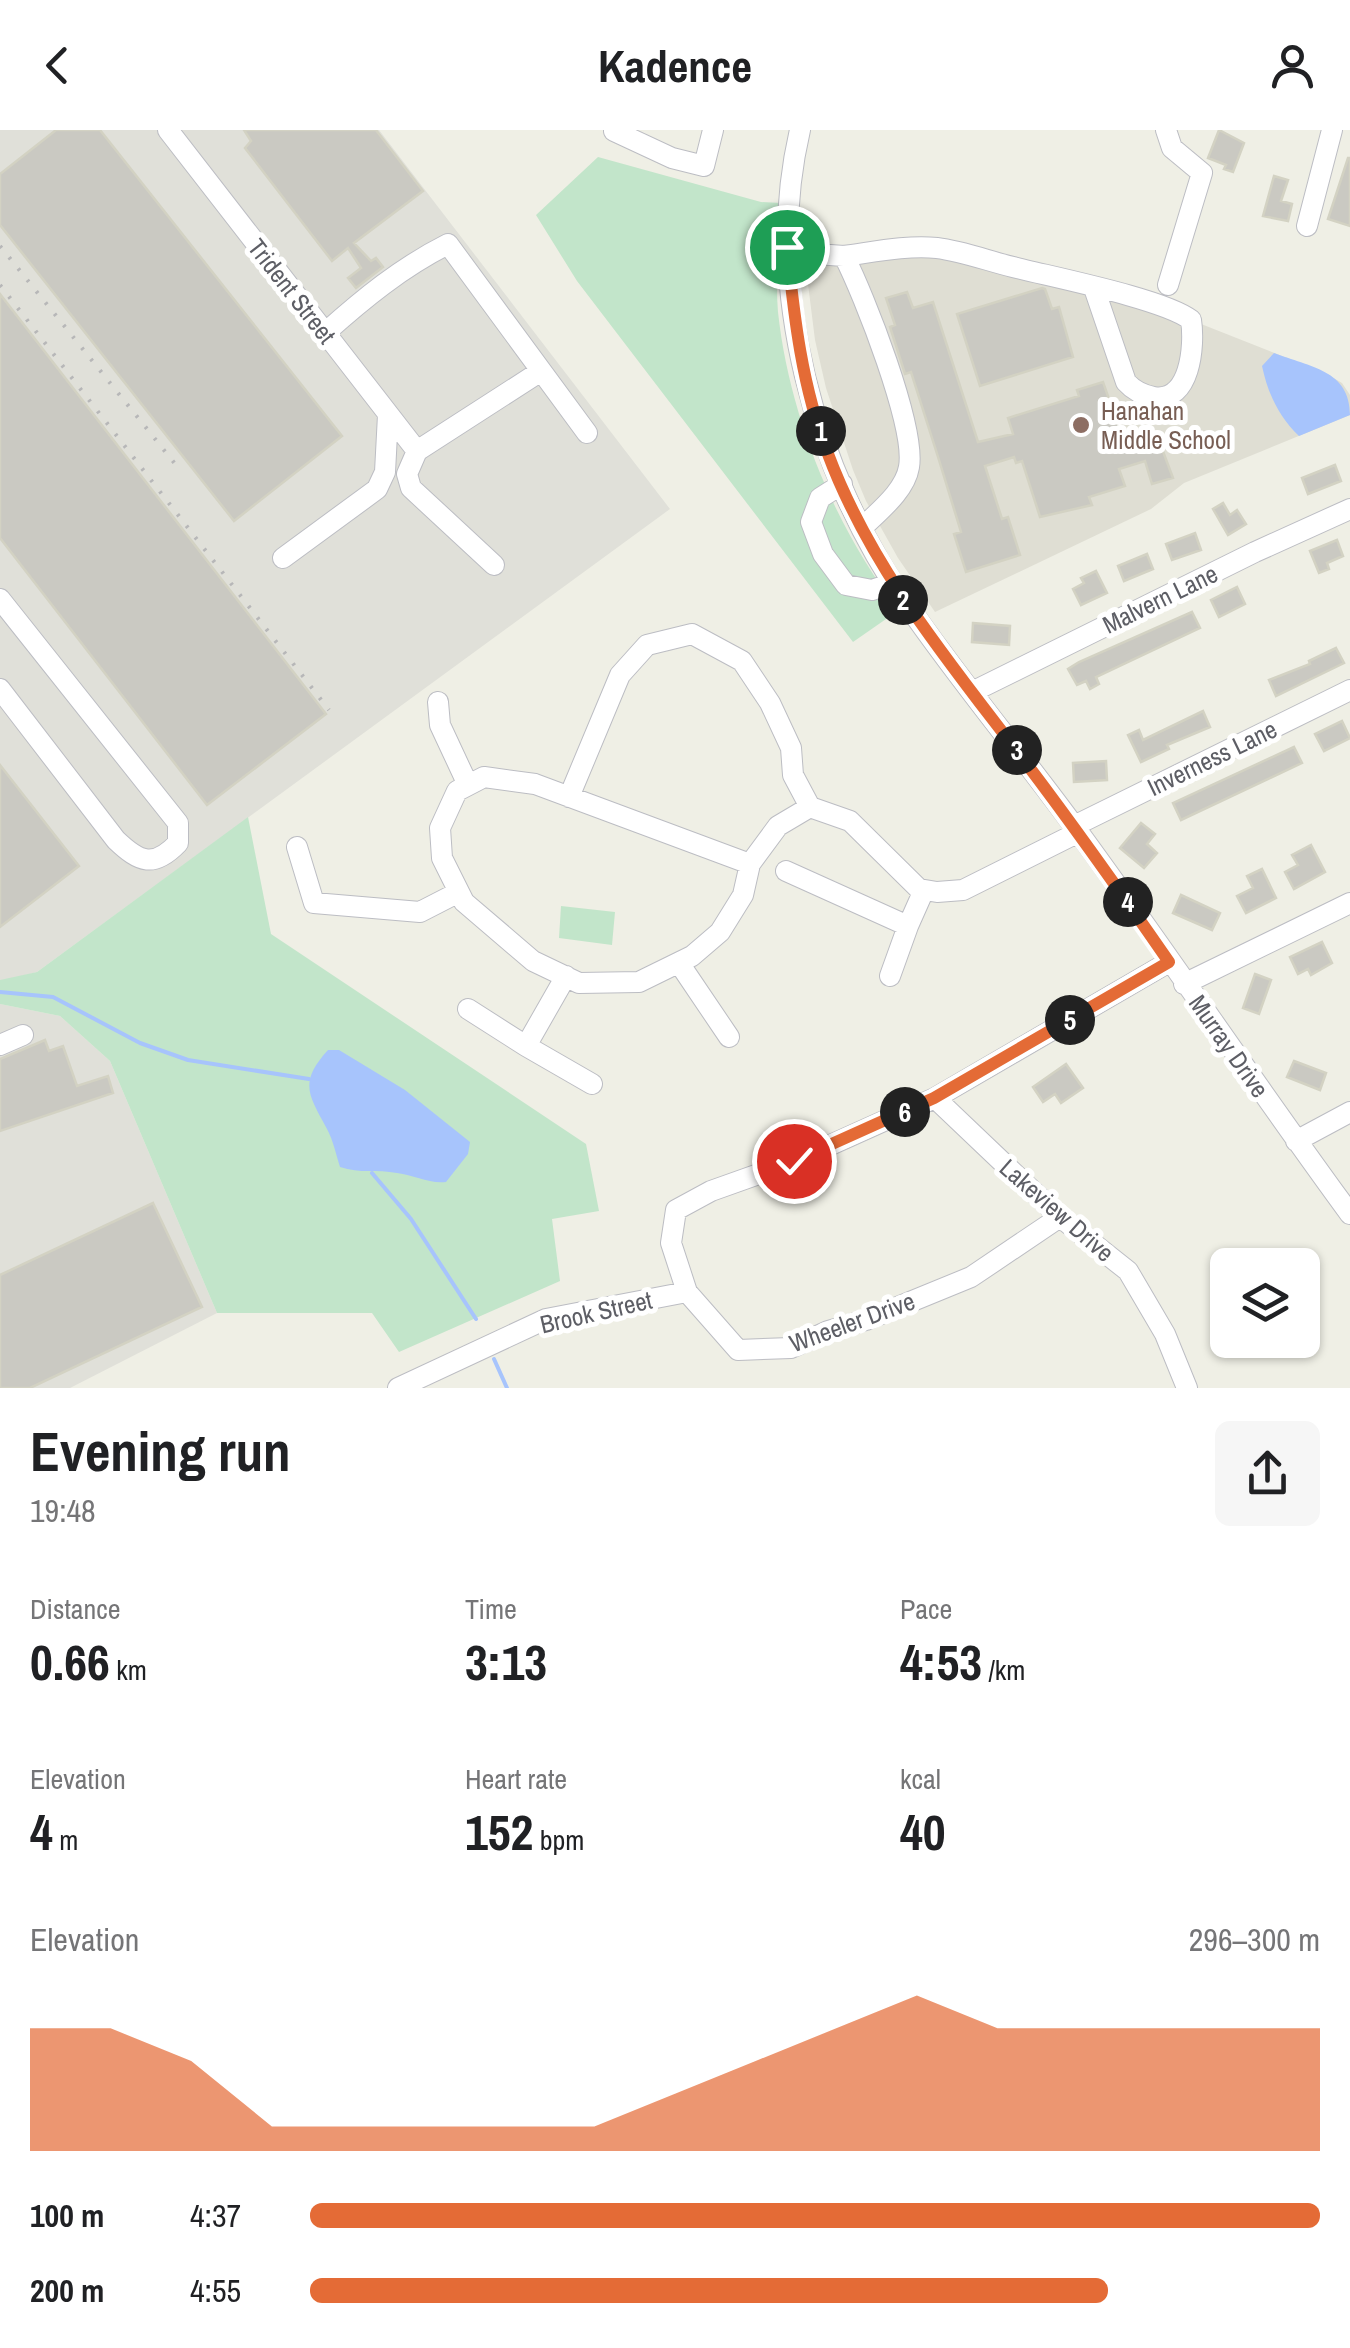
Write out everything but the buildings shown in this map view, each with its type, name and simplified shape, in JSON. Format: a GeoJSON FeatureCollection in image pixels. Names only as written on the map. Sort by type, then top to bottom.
{"type":"FeatureCollection","features":[{"type":"Feature","properties":{"kind":"street"},"geometry":{"type":"LineString","coordinates":[[613,130],[672,158],[704,166],[713,130]]}},
{"type":"Feature","properties":{"kind":"street","name":"Murray Drive"},"geometry":{"type":"LineString","coordinates":[[800,130],[794,158],[788,252],[798,352],[828,454],[862,527],[893,583],[1076,829],[1350,1214]]}},
{"type":"Feature","properties":{"kind":"street"},"geometry":{"type":"LineString","coordinates":[[1166,130],[1172,148],[1202,173],[1168,285]]}},
{"type":"Feature","properties":{"kind":"street"},"geometry":{"type":"LineString","coordinates":[[1307,226],[1332,130]]}},
{"type":"Feature","properties":{"kind":"street","name":"Trident Street"},"geometry":{"type":"LineString","coordinates":[[172,131],[417,451]]}},
{"type":"Feature","properties":{"kind":"street"},"geometry":{"type":"LineString","coordinates":[[325,333],[419,258],[448,244],[586,433]]}},
{"type":"Feature","properties":{"kind":"street"},"geometry":{"type":"LineString","coordinates":[[788,252],[844,256],[936,248],[1094,288],[1182,313],[1191,320],[1193,333],[1189,368],[1177,392],[1164,398],[1133,390],[1126,382],[1094,288]]}},
{"type":"Feature","properties":{"kind":"street"},"geometry":{"type":"LineString","coordinates":[[844,256],[892,380],[910,449],[909,472],[893,497],[862,527]]}},
{"type":"Feature","properties":{"kind":"street"},"geometry":{"type":"LineString","coordinates":[[494,566],[411,488],[408,474],[417,451],[541,371]]}},
{"type":"Feature","properties":{"kind":"street"},"geometry":{"type":"LineString","coordinates":[[284,558],[377,489],[385,472],[388,415]]}},
{"type":"Feature","properties":{"kind":"street"},"geometry":{"type":"LineString","coordinates":[[842,484],[820,498],[811,522],[823,554],[846,585],[872,590],[893,583]]}},
{"type":"Feature","properties":{"kind":"street","name":"Malvern Lane"},"geometry":{"type":"LineString","coordinates":[[972,692],[1350,509]]}},
{"type":"Feature","properties":{"kind":"street"},"geometry":{"type":"LineString","coordinates":[[0,599],[178,823],[178,842],[164,857],[151,861],[132,855],[116,840],[0,690]]}},
{"type":"Feature","properties":{"kind":"street"},"geometry":{"type":"LineString","coordinates":[[569,797],[620,676],[647,645],[692,634],[742,662],[770,702],[790,748],[793,775],[810,807],[850,820],[900,873],[924,890],[890,976]]}},
{"type":"Feature","properties":{"kind":"street","name":"Inverness Lane"},"geometry":{"type":"LineString","coordinates":[[924,890],[964,890],[1350,690]]}},
{"type":"Feature","properties":{"kind":"street"},"geometry":{"type":"LineString","coordinates":[[438,702],[440,725],[468,785]]}},
{"type":"Feature","properties":{"kind":"street"},"geometry":{"type":"LineString","coordinates":[[750,864],[535,784],[484,777],[457,791],[440,828],[442,858],[464,902],[533,960],[580,983],[640,982],[692,956],[720,932],[742,895],[750,864],[778,826],[810,807]]}},
{"type":"Feature","properties":{"kind":"street"},"geometry":{"type":"LineString","coordinates":[[297,848],[314,903],[420,912],[459,892]]}},
{"type":"Feature","properties":{"kind":"street"},"geometry":{"type":"LineString","coordinates":[[786,871],[908,926]]}},
{"type":"Feature","properties":{"kind":"street"},"geometry":{"type":"LineString","coordinates":[[1184,984],[1350,903]]}},
{"type":"Feature","properties":{"kind":"street","name":"Wheeler Drive"},"geometry":{"type":"LineString","coordinates":[[1060,1217],[971,1277],[791,1348],[738,1350],[687,1292],[671,1244],[676,1210],[711,1190],[794,1161],[934,1098],[1169,962]]}},
{"type":"Feature","properties":{"kind":"street"},"geometry":{"type":"LineString","coordinates":[[679,963],[729,1037]]}},
{"type":"Feature","properties":{"kind":"street"},"geometry":{"type":"LineString","coordinates":[[526,1046],[566,976]]}},
{"type":"Feature","properties":{"kind":"street"},"geometry":{"type":"LineString","coordinates":[[468,1009],[592,1084]]}},
{"type":"Feature","properties":{"kind":"street"},"geometry":{"type":"LineString","coordinates":[[0,1045],[22,1035]]}},
{"type":"Feature","properties":{"kind":"street","name":"Lakeview Drive"},"geometry":{"type":"LineString","coordinates":[[934,1098],[1060,1217],[1128,1271],[1165,1334],[1187,1388]]}},
{"type":"Feature","properties":{"kind":"street"},"geometry":{"type":"LineString","coordinates":[[1296,1141],[1350,1112]]}},
{"type":"Feature","properties":{"kind":"street","name":"Brook Street"},"geometry":{"type":"LineString","coordinates":[[398,1388],[546,1319],[687,1292]]}},
{"type":"Feature","properties":{"kind":"shaded area"},"geometry":{"type":"Polygon","coordinates":[[[0,130],[379,130],[670,509],[37,972],[3,981],[0,980],[0,130]]]}},
{"type":"Feature","properties":{"kind":"shaded area","name":"Hanahan Middle School"},"geometry":{"type":"Polygon","coordinates":[[[936,248],[1191,320],[1325,373],[1342,383],[1350,395],[1350,415],[1184,483],[1151,509],[935,612],[898,558],[853,470],[815,340],[806,253],[936,248]]]}},
{"type":"Feature","properties":{"kind":"shaded area"},"geometry":{"type":"Polygon","coordinates":[[[0,1004],[60,1016],[110,1061],[217,1313],[70,1388],[0,1388],[0,1004]]]}},
{"type":"Feature","properties":{"kind":"green space"},"geometry":{"type":"Polygon","coordinates":[[[598,157],[761,202],[781,203],[778,312],[804,430],[835,507],[899,610],[853,642],[577,281],[536,215],[598,157]]]}},
{"type":"Feature","properties":{"kind":"green space"},"geometry":{"type":"Polygon","coordinates":[[[248,817],[271,934],[586,1144],[599,1211],[552,1219],[560,1281],[399,1352],[372,1313],[217,1313],[110,1061],[60,1016],[0,1004],[0,980],[37,972],[248,817]]]}},
{"type":"Feature","properties":{"kind":"green space"},"geometry":{"type":"Polygon","coordinates":[[[561,906],[615,912],[612,945],[559,938],[561,906]]]}},
{"type":"Feature","properties":{"kind":"water"},"geometry":{"type":"Polygon","coordinates":[[[1274,353],[1335,379],[1348,400],[1350,415],[1299,436],[1280,413],[1264,376],[1262,366],[1274,353]]]}},
{"type":"Feature","properties":{"kind":"water"},"geometry":{"type":"Polygon","coordinates":[[[328,1050],[339,1050],[405,1090],[470,1142],[468,1154],[446,1182],[340,1167],[310,1089],[313,1071],[328,1050]]]}},
{"type":"Feature","properties":{"kind":"waterway"},"geometry":{"type":"LineString","coordinates":[[0,992],[53,997],[140,1043],[188,1060],[309,1079]]}},
{"type":"Feature","properties":{"kind":"waterway"},"geometry":{"type":"LineString","coordinates":[[372,1173],[411,1219],[476,1319]]}},
{"type":"Feature","properties":{"kind":"waterway"},"geometry":{"type":"LineString","coordinates":[[494,1359],[507,1388]]}},
{"type":"Feature","properties":{"kind":"railway"},"geometry":{"type":"LineString","coordinates":[[0,246],[180,470]]}},
{"type":"Feature","properties":{"kind":"railway"},"geometry":{"type":"LineString","coordinates":[[0,285],[329,710]]}},
{"type":"Feature","properties":{"kind":"place","name":"Hanahan Middle School"},"geometry":{"type":"Point","coordinates":[1081,425]}},
{"type":"Feature","properties":{"kind":"route"},"geometry":{"type":"LineString","coordinates":[[787,247],[798,352],[828,454],[869,540],[905,603],[1074,826],[1169,962],[934,1098],[794,1161]]}}]}
